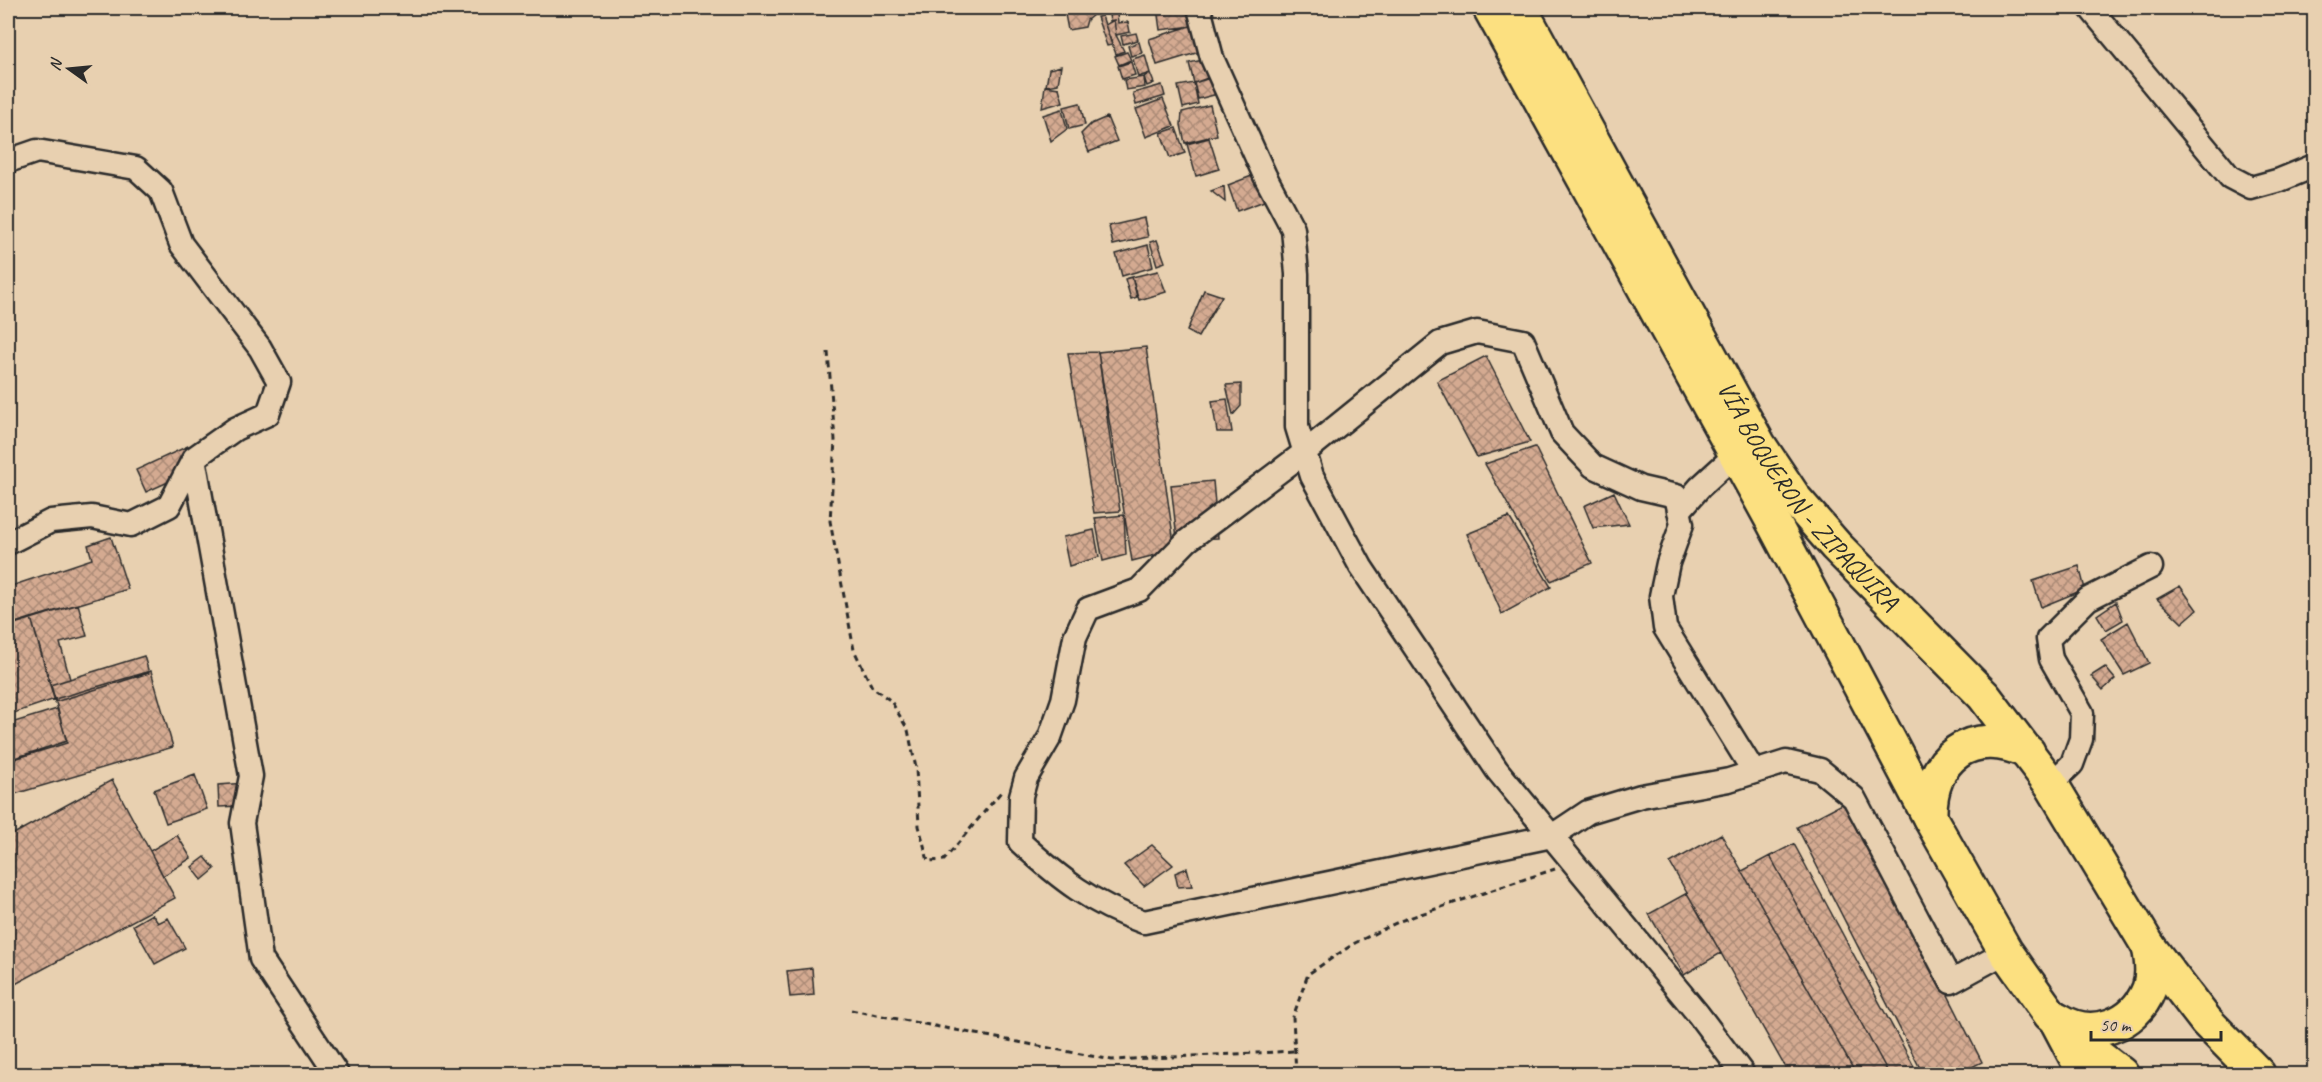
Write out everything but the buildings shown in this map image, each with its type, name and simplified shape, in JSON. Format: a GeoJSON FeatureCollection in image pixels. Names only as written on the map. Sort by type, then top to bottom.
{"type":"FeatureCollection","features":[{"type":"Feature","properties":{"kind":"highway","name":"VÍA BOQUERON - ZIPAQUIRA"},"geometry":{"type":"LineString","coordinates":[[1490,8],[1736,454],[1930,818],[2006,952],[2050,1014]]}},
{"type":"Feature","properties":{"kind":"highway","name":"VÍA BOQUERON - ZIPAQUIRA"},"geometry":{"type":"LineString","coordinates":[[1520,8],[1759,445],[1795,499],[1836,546],[1984,696],[2051,784],[2149,947],[2206,1021],[2258,1074]]}},
{"type":"Feature","properties":{"kind":"highway"},"geometry":{"type":"LineString","coordinates":[[1930,818],[1929,796],[1935,776],[1949,758],[1966,746],[1988,741],[2009,743],[2028,752]]}},
{"type":"Feature","properties":{"kind":"highway"},"geometry":{"type":"LineString","coordinates":[[2050,1014],[2067,1025],[2087,1030],[2107,1028],[2126,1020],[2140,1006],[2150,988],[2153,967],[2149,947]]}},
{"type":"Feature","properties":{"kind":"highway"},"geometry":{"type":"LineString","coordinates":[[2050,1014],[2121,1074]]}},
{"type":"Feature","properties":{"kind":"main road"},"geometry":{"type":"LineString","coordinates":[[2050,1014],[2082,1074]]}},
{"type":"Feature","properties":{"kind":"street"},"geometry":{"type":"LineString","coordinates":[[1199,8],[1212,57],[1265,176],[1293,229],[1297,274],[1297,427],[1312,476],[1361,567],[1497,770],[1698,1014],[1743,1074]]}},
{"type":"Feature","properties":{"kind":"street"},"geometry":{"type":"LineString","coordinates":[[2090,8],[2230,177],[2251,188],[2280,180],[2314,166]]}},
{"type":"Feature","properties":{"kind":"street"},"geometry":{"type":"LineString","coordinates":[[8,160],[37,151],[78,156],[136,168],[161,191],[181,244],[260,348],[279,382],[268,414],[235,429],[194,458],[169,506],[131,525],[92,516],[51,521],[8,543]]}},
{"type":"Feature","properties":{"kind":"street"},"geometry":{"type":"LineString","coordinates":[[1754,772],[1665,628],[1661,596],[1668,563],[1682,524],[1676,496],[1641,488],[1593,466],[1562,433],[1523,341],[1477,332],[1440,343],[1305,452],[1187,541],[1139,591],[1088,609],[1075,637],[1063,700],[1050,737],[1026,778],[1021,796],[1020,842],[1080,893],[1118,913],[1144,922],[1552,836],[1588,812],[1641,796],[1729,780],[1786,762],[1820,770],[1854,798],[1951,982],[2006,952]]}},
{"type":"Feature","properties":{"kind":"street"},"geometry":{"type":"LineString","coordinates":[[1679,511],[1700,486],[1736,454]]}},
{"type":"Feature","properties":{"kind":"street"},"geometry":{"type":"LineString","coordinates":[[194,458],[250,776],[242,823],[261,959],[337,1074]]}},
{"type":"Feature","properties":{"kind":"street"},"geometry":{"type":"LineString","coordinates":[[2051,784],[2072,764],[2081,740],[2082,713],[2051,659],[2048,639],[2088,599],[2151,567]]}},
{"type":"Feature","properties":{"kind":"path"},"geometry":{"type":"LineString","coordinates":[[828,352],[835,440],[830,520],[855,650],[872,687],[891,701],[908,730],[916,768],[919,826],[928,861],[944,860],[1003,790]]}},
{"type":"Feature","properties":{"kind":"path"},"geometry":{"type":"LineString","coordinates":[[1296,1074],[1293,1017],[1308,974],[1355,944],[1400,921],[1574,863]]}},
{"type":"Feature","properties":{"kind":"path"},"geometry":{"type":"LineString","coordinates":[[851,1010],[1113,1060],[1295,1051]]}}]}
